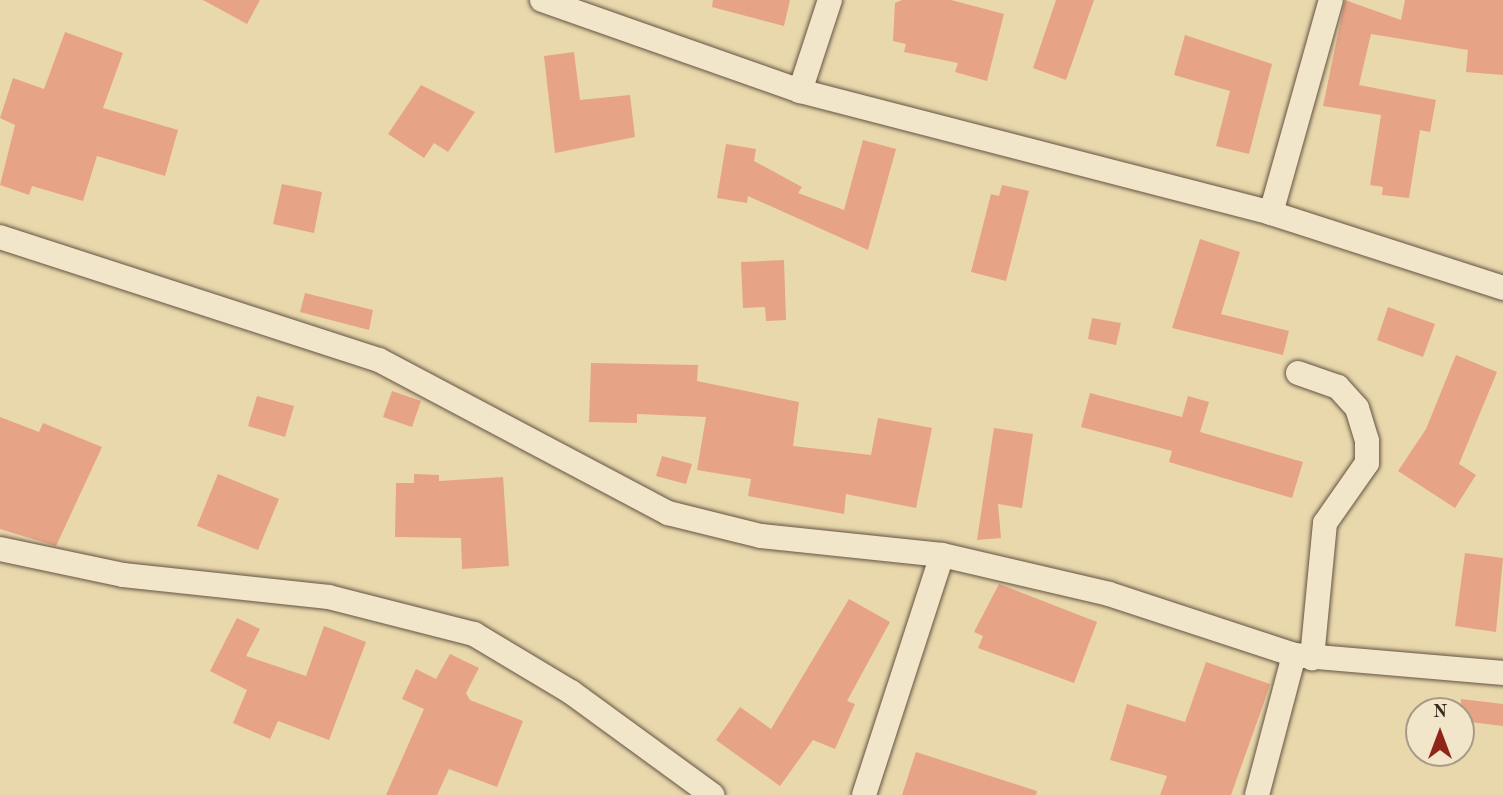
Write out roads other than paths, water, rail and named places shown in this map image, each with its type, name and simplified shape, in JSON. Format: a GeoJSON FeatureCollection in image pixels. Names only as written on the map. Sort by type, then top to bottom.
{"type":"FeatureCollection","features":[{"type":"Feature","properties":{"kind":"street"},"geometry":{"type":"LineString","coordinates":[[542,0],[800,91],[1271,214],[1503,289]]}},
{"type":"Feature","properties":{"kind":"street"},"geometry":{"type":"LineString","coordinates":[[800,91],[830,0]]}},
{"type":"Feature","properties":{"kind":"street"},"geometry":{"type":"LineString","coordinates":[[1271,214],[1331,0]]}},
{"type":"Feature","properties":{"kind":"street"},"geometry":{"type":"LineString","coordinates":[[0,237],[379,360],[668,513],[761,536],[942,555],[1110,594],[1303,656],[1503,673]]}},
{"type":"Feature","properties":{"kind":"street"},"geometry":{"type":"LineString","coordinates":[[1257,795],[1303,656],[1325,523],[1367,463],[1367,441],[1357,408],[1338,387],[1298,373]]}},
{"type":"Feature","properties":{"kind":"street"},"geometry":{"type":"LineString","coordinates":[[0,549],[124,575],[329,597],[474,634],[570,692],[712,795]]}},
{"type":"Feature","properties":{"kind":"street"},"geometry":{"type":"LineString","coordinates":[[864,795],[942,555]]}}]}
